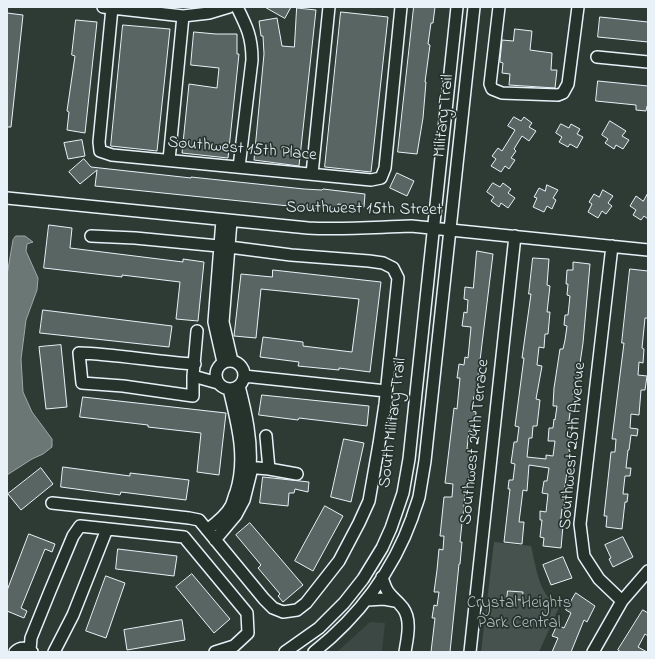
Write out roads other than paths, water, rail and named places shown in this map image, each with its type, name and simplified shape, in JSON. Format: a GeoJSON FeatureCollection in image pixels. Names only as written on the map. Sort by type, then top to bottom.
{"type":"FeatureCollection","features":[{"type":"Feature","properties":{"kind":"street"},"geometry":{"type":"LineString","coordinates":[[107,7],[184,16],[209,13],[229,7]]}},
{"type":"Feature","properties":{"kind":"street","name":"Southwest 15th Place"},"geometry":{"type":"LineString","coordinates":[[107,7],[99,142],[100,151],[112,155],[370,180],[381,178],[385,168],[401,7]]}},
{"type":"Feature","properties":{"kind":"street"},"geometry":{"type":"LineString","coordinates":[[237,7],[246,26],[252,44],[252,60],[239,167]]}},
{"type":"Feature","properties":{"kind":"street"},"geometry":{"type":"LineString","coordinates":[[312,174],[329,7]]}},
{"type":"Feature","properties":{"kind":"street","name":"Military Trail"},"geometry":{"type":"LineString","coordinates":[[434,228],[457,7]]}},
{"type":"Feature","properties":{"kind":"street","name":"Military Trail"},"geometry":{"type":"LineString","coordinates":[[450,230],[474,7]]}},
{"type":"Feature","properties":{"kind":"street"},"geometry":{"type":"LineString","coordinates":[[499,7],[490,84],[492,89],[502,93],[558,95],[563,92],[568,84],[578,7]]}},
{"type":"Feature","properties":{"kind":"street"},"geometry":{"type":"LineString","coordinates":[[169,160],[184,16]]}},
{"type":"Feature","properties":{"kind":"street"},"geometry":{"type":"LineString","coordinates":[[597,57],[648,62]]}},
{"type":"Feature","properties":{"kind":"street","name":"Southwest 15th Street"},"geometry":{"type":"LineString","coordinates":[[7,198],[330,229],[411,226],[648,250]]}},
{"type":"Feature","properties":{"kind":"street"},"geometry":{"type":"LineString","coordinates":[[226,220],[224,247],[223,322],[228,362]]}},
{"type":"Feature","properties":{"kind":"street","name":"South Military Trail"},"geometry":{"type":"LineString","coordinates":[[285,652],[319,628],[363,580],[382,548],[391,528],[403,493],[409,459],[434,228]]}},
{"type":"Feature","properties":{"kind":"street","name":"South Military Trail"},"geometry":{"type":"LineString","coordinates":[[314,652],[332,638],[366,600],[382,577],[406,534],[418,498],[425,461],[450,230]]}},
{"type":"Feature","properties":{"kind":"street"},"geometry":{"type":"LineString","coordinates":[[52,503],[199,520],[264,599],[274,608],[283,612],[297,610],[306,603],[339,561],[359,523],[369,501],[379,444],[398,278],[393,268],[383,263],[369,261],[291,255],[135,238],[91,236]]}},
{"type":"Feature","properties":{"kind":"street","name":"Southwest 24th Terrace"},"geometry":{"type":"LineString","coordinates":[[470,652],[515,236]]}},
{"type":"Feature","properties":{"kind":"street","name":"Southwest 25th Avenue"},"geometry":{"type":"LineString","coordinates":[[612,246],[580,524],[584,556],[599,579],[622,602]]}},
{"type":"Feature","properties":{"kind":"street"},"geometry":{"type":"LineString","coordinates":[[195,364],[127,358],[96,353],[79,353],[82,382],[124,386],[193,396],[193,376],[195,364],[195,340],[197,331]]}},
{"type":"Feature","properties":{"kind":"street"},"geometry":{"type":"LineString","coordinates":[[215,540],[236,515],[244,500],[248,467],[241,456],[237,424],[237,384],[242,368],[240,365],[228,362],[220,365],[215,374],[218,383]]}},
{"type":"Feature","properties":{"kind":"street"},"geometry":{"type":"LineString","coordinates":[[193,376],[218,383],[221,386],[237,384],[386,391]]}},
{"type":"Feature","properties":{"kind":"street"},"geometry":{"type":"LineString","coordinates":[[266,436],[269,469]]}},
{"type":"Feature","properties":{"kind":"street"},"geometry":{"type":"LineString","coordinates":[[248,467],[297,474]]}},
{"type":"Feature","properties":{"kind":"street"},"geometry":{"type":"LineString","coordinates":[[207,530],[217,523],[231,507],[240,480],[248,467]]}},
{"type":"Feature","properties":{"kind":"street"},"geometry":{"type":"LineString","coordinates":[[15,652],[23,648],[31,651],[31,638],[72,536],[80,526],[184,537],[247,613],[248,633],[234,646],[215,652]]}},
{"type":"Feature","properties":{"kind":"street"},"geometry":{"type":"LineString","coordinates":[[54,652],[73,615],[107,529]]}},
{"type":"Feature","properties":{"kind":"street"},"geometry":{"type":"LineString","coordinates":[[593,652],[622,602],[648,571]]}},
{"type":"Feature","properties":{"kind":"street"},"geometry":{"type":"LineString","coordinates":[[382,577],[388,594],[404,609],[407,617],[408,627],[405,652]]}},
{"type":"Feature","properties":{"kind":"street"},"geometry":{"type":"LineString","coordinates":[[366,600],[384,599],[396,601]]}},
{"type":"Feature","properties":{"kind":"street"},"geometry":{"type":"LineString","coordinates":[[7,650],[11,652]]}},
{"type":"Feature","properties":{"kind":"park label","name":"Crystal Heights Park Central"},"geometry":{"type":"Point","coordinates":[519,614]}}]}
